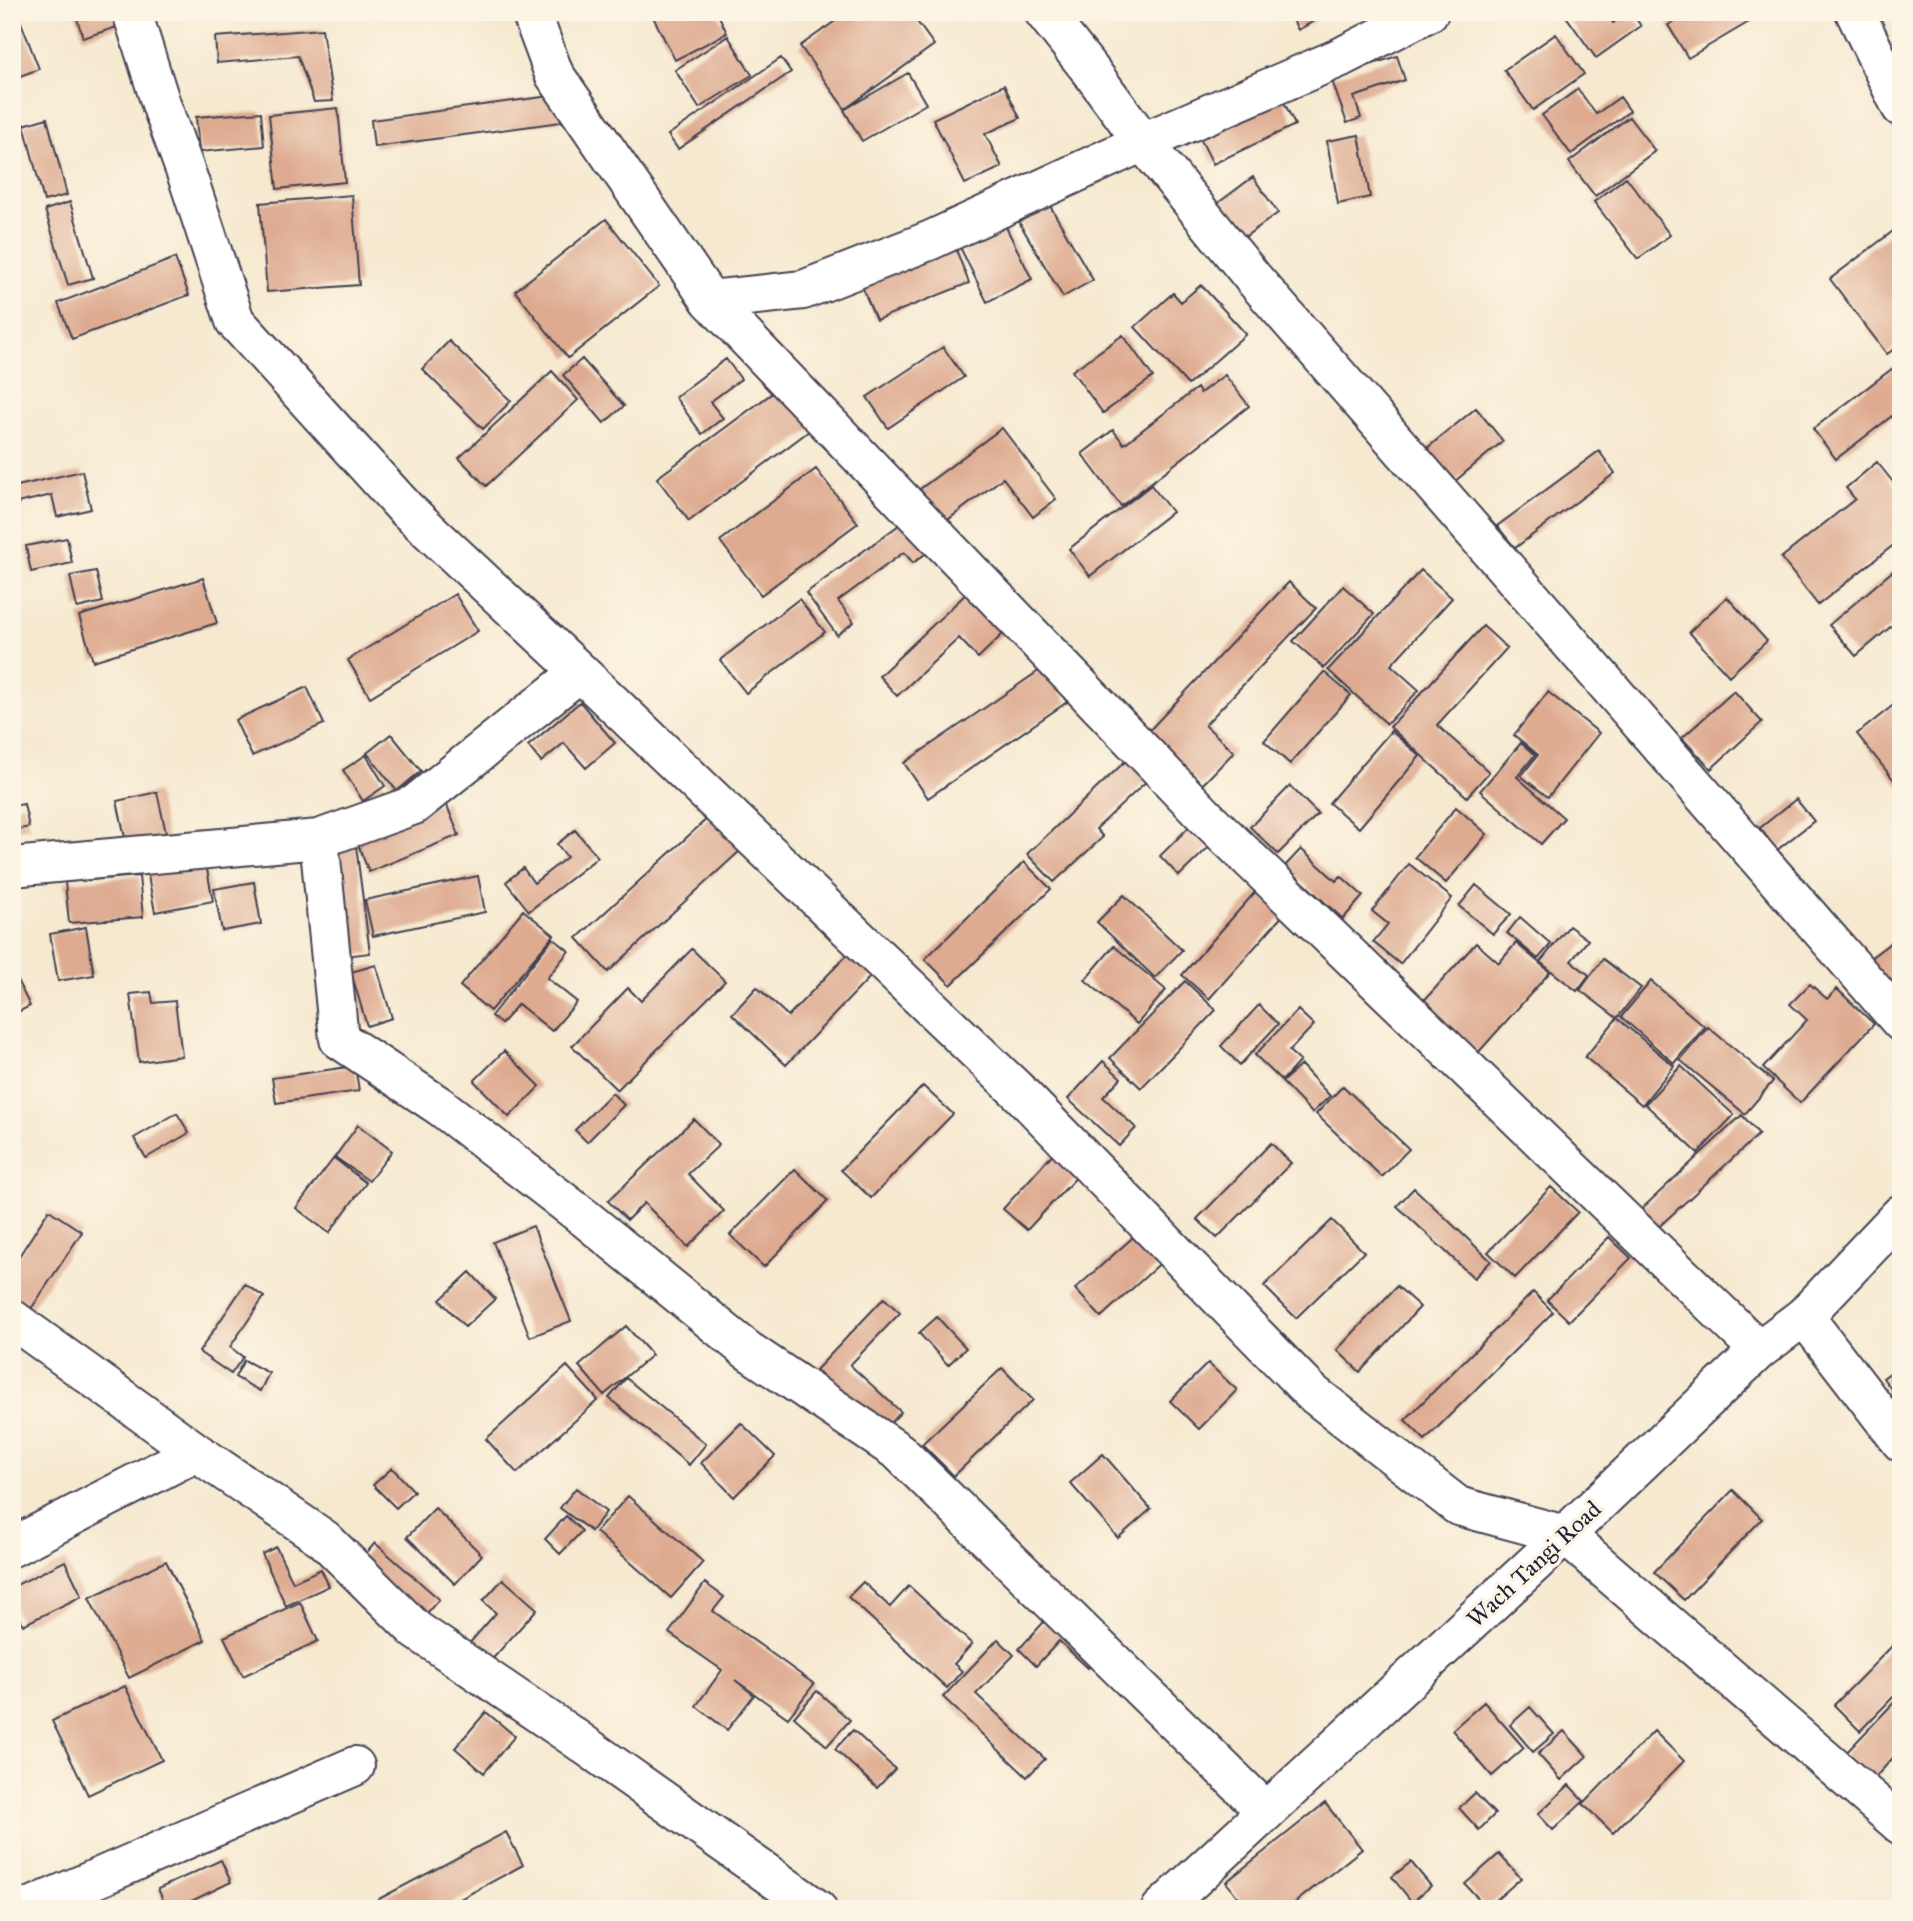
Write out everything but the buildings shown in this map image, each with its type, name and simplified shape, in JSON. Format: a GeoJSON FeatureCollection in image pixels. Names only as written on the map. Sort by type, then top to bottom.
{"type":"FeatureCollection","features":[{"type":"Feature","properties":{"kind":"street"},"geometry":{"type":"LineString","coordinates":[[132,12],[235,321],[405,508],[1019,1092],[1311,1392],[1458,1506],[1565,1535],[1901,1825]]}},
{"type":"Feature","properties":{"kind":"street"},"geometry":{"type":"LineString","coordinates":[[531,12],[554,74],[710,300],[1207,818],[1759,1350]]}},
{"type":"Feature","properties":{"kind":"street"},"geometry":{"type":"LineString","coordinates":[[1044,12],[1143,142],[1253,278],[1901,1021]]}},
{"type":"Feature","properties":{"kind":"street"},"geometry":{"type":"LineString","coordinates":[[710,300],[803,290],[931,240],[1143,142],[1339,58],[1429,12]]}},
{"type":"Feature","properties":{"kind":"street"},"geometry":{"type":"LineString","coordinates":[[1855,12],[1901,107]]}},
{"type":"Feature","properties":{"kind":"street"},"geometry":{"type":"LineString","coordinates":[[12,867],[319,839],[414,805],[580,672]]}},
{"type":"Feature","properties":{"kind":"street"},"geometry":{"type":"LineString","coordinates":[[319,839],[339,1039],[440,1107],[586,1219],[747,1350],[899,1452],[1266,1811]]}},
{"type":"Feature","properties":{"kind":"street","name":"Wach Tangi Road"},"geometry":{"type":"LineString","coordinates":[[1161,1909],[1565,1535],[1759,1350],[1804,1316],[1901,1214]]}},
{"type":"Feature","properties":{"kind":"street"},"geometry":{"type":"LineString","coordinates":[[1804,1316],[1901,1442]]}},
{"type":"Feature","properties":{"kind":"street"},"geometry":{"type":"LineString","coordinates":[[12,1319],[324,1539],[416,1630],[817,1909]]}},
{"type":"Feature","properties":{"kind":"street"},"geometry":{"type":"LineString","coordinates":[[12,1547],[196,1451]]}},
{"type":"Feature","properties":{"kind":"street"},"geometry":{"type":"LineString","coordinates":[[26,1909],[355,1766]]}}]}
